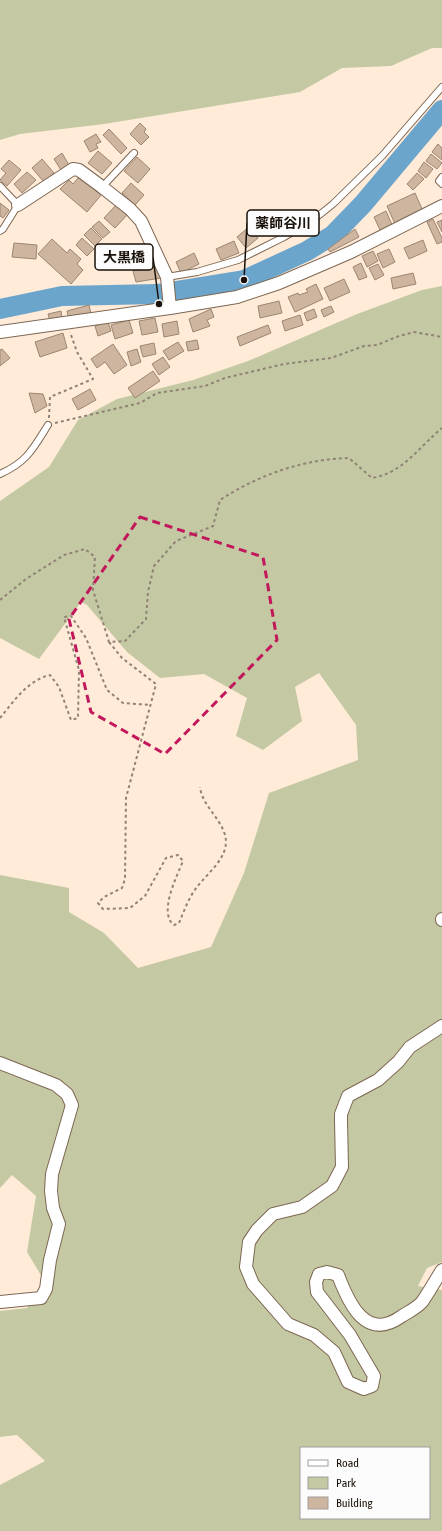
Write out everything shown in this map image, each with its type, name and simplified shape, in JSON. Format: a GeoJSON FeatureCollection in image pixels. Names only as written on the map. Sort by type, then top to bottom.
{"type":"FeatureCollection","features":[{"type":"Feature","properties":{"kind":"street"},"geometry":{"type":"LineString","coordinates":[[18,205],[73,170],[79,170],[102,186],[130,209],[141,221],[167,280],[170,305]]}},
{"type":"Feature","properties":{"kind":"street"},"geometry":{"type":"LineString","coordinates":[[0,332],[67,323],[170,305],[236,297],[279,283],[352,252],[442,206]]}},
{"type":"Feature","properties":{"kind":"street"},"geometry":{"type":"LineString","coordinates":[[442,1026],[410,1047],[398,1062],[378,1080],[348,1096],[341,1114],[342,1167],[332,1186],[302,1207],[273,1214],[257,1230],[249,1242],[246,1267],[253,1284],[288,1324],[321,1340],[334,1352],[348,1382],[364,1388],[372,1386],[374,1376],[350,1335],[317,1292],[316,1282],[319,1274],[328,1272],[338,1276],[347,1299],[363,1318],[370,1324],[383,1325],[393,1322],[421,1303],[442,1270]]}},
{"type":"Feature","properties":{"kind":"street"},"geometry":{"type":"LineString","coordinates":[[0,1062],[56,1085],[67,1094],[72,1105],[52,1174],[53,1203],[58,1224],[50,1260],[46,1289],[41,1298],[0,1302]]}},
{"type":"Feature","properties":{"kind":"lane"},"geometry":{"type":"LineString","coordinates":[[167,280],[238,260],[284,237],[313,220],[333,204],[382,156],[442,87]]}},
{"type":"Feature","properties":{"kind":"lane"},"geometry":{"type":"LineString","coordinates":[[102,186],[134,153]]}},
{"type":"Feature","properties":{"kind":"lane"},"geometry":{"type":"LineString","coordinates":[[442,177],[440,181],[442,184]]}},
{"type":"Feature","properties":{"kind":"lane"},"geometry":{"type":"LineString","coordinates":[[0,186],[18,205],[3,229],[0,230]]}},
{"type":"Feature","properties":{"kind":"lane"},"geometry":{"type":"LineString","coordinates":[[0,474],[16,467],[29,456],[48,425]]}},
{"type":"Feature","properties":{"kind":"path"},"geometry":{"type":"LineString","coordinates":[[67,323],[77,352],[93,379],[50,397],[48,425],[68,418],[140,403],[157,394],[205,386],[225,378],[284,364],[331,358],[364,346],[377,345],[414,332],[442,337]]}},
{"type":"Feature","properties":{"kind":"path"},"geometry":{"type":"LineString","coordinates":[[109,642],[125,640],[146,619],[148,592],[154,566],[176,541],[213,526],[220,500],[242,485],[297,465],[330,459],[349,458],[372,478],[386,476],[400,467],[442,428]]}},
{"type":"Feature","properties":{"kind":"path"},"geometry":{"type":"LineString","coordinates":[[0,600],[26,579],[64,555],[85,549],[95,556],[93,590],[109,642],[122,658],[156,684],[126,798],[126,879],[122,888],[104,897],[98,903],[103,909],[130,908],[145,896],[166,858],[178,855],[183,861],[171,890],[166,914],[168,921],[174,925],[179,923],[196,888],[219,863],[225,850],[225,834],[201,796],[200,787]]}},
{"type":"Feature","properties":{"kind":"path"},"geometry":{"type":"LineString","coordinates":[[0,718],[22,693],[39,677],[50,674],[59,687],[71,720],[78,718],[79,670],[64,617],[71,616],[86,638],[107,690],[124,703],[151,705]]}},
{"type":"Feature","properties":{"kind":"highlighted area"},"geometry":{"type":"Polygon","coordinates":[[[140,517],[263,557],[277,640],[165,754],[91,712],[69,619],[140,517]]]}},
{"type":"Feature","properties":{"kind":"green space"},"geometry":{"type":"Polygon","coordinates":[[[0,0],[442,0],[442,48],[432,48],[391,66],[342,68],[300,92],[104,124],[20,134],[0,140],[0,0]]]}},
{"type":"Feature","properties":{"kind":"green space"},"geometry":{"type":"Polygon","coordinates":[[[442,286],[442,1262],[427,1268],[418,1286],[442,1290],[442,1531],[0,1531],[0,1485],[45,1461],[17,1435],[0,1437],[0,1311],[27,1308],[45,1282],[27,1252],[36,1196],[12,1175],[0,1188],[0,875],[69,888],[69,912],[104,933],[138,968],[211,947],[244,873],[269,793],[358,760],[356,725],[319,673],[295,687],[302,721],[263,750],[236,736],[247,698],[204,674],[160,678],[127,652],[87,605],[81,602],[39,659],[0,638],[0,501],[49,467],[78,420],[117,399],[193,380],[248,361],[357,314],[422,290],[442,286]]]}},
{"type":"Feature","properties":{"kind":"building"},"geometry":{"type":"Polygon","coordinates":[[[140,123],[146,129],[144,132],[149,137],[141,145],[130,134],[140,123]]]}},
{"type":"Feature","properties":{"kind":"building"},"geometry":{"type":"Polygon","coordinates":[[[109,129],[127,148],[121,154],[103,135],[109,129]]]}},
{"type":"Feature","properties":{"kind":"building"},"geometry":{"type":"Polygon","coordinates":[[[96,134],[101,142],[96,144],[98,148],[90,152],[84,141],[96,134]]]}},
{"type":"Feature","properties":{"kind":"building"},"geometry":{"type":"Polygon","coordinates":[[[438,144],[442,148],[442,160],[432,152],[438,144]]]}},
{"type":"Feature","properties":{"kind":"building"},"geometry":{"type":"Polygon","coordinates":[[[98,151],[112,163],[102,174],[88,163],[98,151]]]}},
{"type":"Feature","properties":{"kind":"building"},"geometry":{"type":"Polygon","coordinates":[[[62,153],[69,165],[61,170],[54,159],[62,153]]]}},
{"type":"Feature","properties":{"kind":"building"},"geometry":{"type":"Polygon","coordinates":[[[431,154],[442,163],[437,169],[426,161],[431,154]]]}},
{"type":"Feature","properties":{"kind":"building"},"geometry":{"type":"Polygon","coordinates":[[[137,157],[150,169],[138,183],[124,171],[137,157]]]}},
{"type":"Feature","properties":{"kind":"building"},"geometry":{"type":"Polygon","coordinates":[[[42,159],[54,173],[44,182],[32,168],[42,159]]]}},
{"type":"Feature","properties":{"kind":"building"},"geometry":{"type":"Polygon","coordinates":[[[9,160],[21,170],[7,186],[0,180],[6,173],[1,169],[9,160]]]}},
{"type":"Feature","properties":{"kind":"building"},"geometry":{"type":"Polygon","coordinates":[[[424,162],[433,169],[426,178],[418,171],[424,162]]]}},
{"type":"Feature","properties":{"kind":"building"},"geometry":{"type":"Polygon","coordinates":[[[27,172],[36,180],[22,193],[14,184],[27,172]]]}},
{"type":"Feature","properties":{"kind":"building"},"geometry":{"type":"Polygon","coordinates":[[[417,173],[424,179],[413,190],[407,184],[417,173]]]}},
{"type":"Feature","properties":{"kind":"building"},"geometry":{"type":"Polygon","coordinates":[[[79,177],[101,195],[87,212],[60,189],[69,180],[73,184],[79,177]]]}},
{"type":"Feature","properties":{"kind":"building"},"geometry":{"type":"Polygon","coordinates":[[[131,183],[144,195],[135,205],[122,193],[131,183]]]}},
{"type":"Feature","properties":{"kind":"building"},"geometry":{"type":"Polygon","coordinates":[[[415,193],[423,211],[395,224],[387,206],[415,193]]]}},
{"type":"Feature","properties":{"kind":"building"},"geometry":{"type":"Polygon","coordinates":[[[0,203],[9,210],[3,218],[0,216],[0,203]]]}},
{"type":"Feature","properties":{"kind":"building"},"geometry":{"type":"Polygon","coordinates":[[[116,205],[127,215],[115,228],[104,218],[116,205]]]}},
{"type":"Feature","properties":{"kind":"building"},"geometry":{"type":"Polygon","coordinates":[[[386,211],[393,227],[381,232],[374,217],[386,211]]]}},
{"type":"Feature","properties":{"kind":"building"},"geometry":{"type":"Polygon","coordinates":[[[433,219],[442,238],[442,242],[437,244],[427,222],[433,219]]]}},
{"type":"Feature","properties":{"kind":"building"},"geometry":{"type":"Polygon","coordinates":[[[442,220],[442,232],[437,222],[442,220]]]}},
{"type":"Feature","properties":{"kind":"building"},"geometry":{"type":"Polygon","coordinates":[[[99,221],[110,232],[103,238],[92,227],[99,221]]]}},
{"type":"Feature","properties":{"kind":"building"},"geometry":{"type":"Polygon","coordinates":[[[249,227],[258,238],[246,248],[237,237],[249,227]]]}},
{"type":"Feature","properties":{"kind":"building"},"geometry":{"type":"Polygon","coordinates":[[[91,228],[102,239],[95,246],[84,235],[91,228]]]}},
{"type":"Feature","properties":{"kind":"building"},"geometry":{"type":"Polygon","coordinates":[[[355,229],[359,237],[330,252],[328,249],[355,229]]]}},
{"type":"Feature","properties":{"kind":"building"},"geometry":{"type":"Polygon","coordinates":[[[82,238],[94,249],[87,256],[76,245],[82,238]]]}},
{"type":"Feature","properties":{"kind":"building"},"geometry":{"type":"Polygon","coordinates":[[[52,239],[67,253],[70,249],[81,259],[77,264],[83,270],[71,284],[38,254],[52,239]]]}},
{"type":"Feature","properties":{"kind":"building"},"geometry":{"type":"Polygon","coordinates":[[[423,240],[427,251],[409,259],[404,248],[423,240]]]}},
{"type":"Feature","properties":{"kind":"building"},"geometry":{"type":"Polygon","coordinates":[[[234,241],[239,253],[221,260],[216,249],[234,241]]]}},
{"type":"Feature","properties":{"kind":"building"},"geometry":{"type":"Polygon","coordinates":[[[14,243],[37,245],[36,259],[12,257],[14,243]]]}},
{"type":"Feature","properties":{"kind":"building"},"geometry":{"type":"Polygon","coordinates":[[[389,249],[395,262],[383,268],[377,254],[389,249]]]}},
{"type":"Feature","properties":{"kind":"building"},"geometry":{"type":"Polygon","coordinates":[[[373,251],[378,261],[367,267],[362,256],[373,251]]]}},
{"type":"Feature","properties":{"kind":"building"},"geometry":{"type":"Polygon","coordinates":[[[194,253],[199,264],[181,273],[176,262],[194,253]]]}},
{"type":"Feature","properties":{"kind":"building"},"geometry":{"type":"Polygon","coordinates":[[[361,263],[367,277],[359,280],[353,267],[361,263]]]}},
{"type":"Feature","properties":{"kind":"building"},"geometry":{"type":"Polygon","coordinates":[[[378,264],[384,275],[375,280],[369,268],[378,264]]]}},
{"type":"Feature","properties":{"kind":"building"},"geometry":{"type":"Polygon","coordinates":[[[159,266],[161,278],[136,282],[133,271],[159,266]]]}},
{"type":"Feature","properties":{"kind":"building"},"geometry":{"type":"Polygon","coordinates":[[[413,273],[416,284],[393,289],[391,278],[413,273]]]}},
{"type":"Feature","properties":{"kind":"building"},"geometry":{"type":"Polygon","coordinates":[[[344,279],[350,292],[330,301],[324,288],[344,279]]]}},
{"type":"Feature","properties":{"kind":"building"},"geometry":{"type":"Polygon","coordinates":[[[316,284],[323,299],[295,312],[288,297],[298,293],[299,295],[308,292],[306,289],[316,284]]]}},
{"type":"Feature","properties":{"kind":"building"},"geometry":{"type":"Polygon","coordinates":[[[279,301],[282,313],[260,318],[258,306],[279,301]]]}},
{"type":"Feature","properties":{"kind":"building"},"geometry":{"type":"Polygon","coordinates":[[[89,305],[91,314],[69,319],[67,311],[89,305]]]}},
{"type":"Feature","properties":{"kind":"building"},"geometry":{"type":"Polygon","coordinates":[[[331,306],[334,312],[324,317],[321,310],[331,306]]]}},
{"type":"Feature","properties":{"kind":"building"},"geometry":{"type":"Polygon","coordinates":[[[211,309],[214,317],[207,320],[210,326],[193,332],[189,319],[211,309]]]}},
{"type":"Feature","properties":{"kind":"building"},"geometry":{"type":"Polygon","coordinates":[[[314,309],[317,317],[307,321],[304,313],[314,309]]]}},
{"type":"Feature","properties":{"kind":"building"},"geometry":{"type":"Polygon","coordinates":[[[61,311],[62,318],[50,321],[48,314],[61,311]]]}},
{"type":"Feature","properties":{"kind":"building"},"geometry":{"type":"Polygon","coordinates":[[[300,315],[303,325],[285,331],[282,321],[300,315]]]}},
{"type":"Feature","properties":{"kind":"building"},"geometry":{"type":"Polygon","coordinates":[[[155,318],[158,332],[142,335],[139,321],[155,318]]]}},
{"type":"Feature","properties":{"kind":"building"},"geometry":{"type":"Polygon","coordinates":[[[129,320],[133,333],[115,339],[111,325],[129,320]]]}},
{"type":"Feature","properties":{"kind":"building"},"geometry":{"type":"Polygon","coordinates":[[[177,321],[179,334],[164,337],[162,324],[177,321]]]}},
{"type":"Feature","properties":{"kind":"building"},"geometry":{"type":"Polygon","coordinates":[[[108,322],[111,331],[98,336],[95,326],[108,322]]]}},
{"type":"Feature","properties":{"kind":"building"},"geometry":{"type":"Polygon","coordinates":[[[268,325],[271,333],[240,346],[237,337],[268,325]]]}},
{"type":"Feature","properties":{"kind":"building"},"geometry":{"type":"Polygon","coordinates":[[[63,333],[67,348],[40,357],[35,342],[63,333]]]}},
{"type":"Feature","properties":{"kind":"building"},"geometry":{"type":"Polygon","coordinates":[[[197,340],[199,349],[188,351],[186,342],[197,340]]]}},
{"type":"Feature","properties":{"kind":"building"},"geometry":{"type":"Polygon","coordinates":[[[178,342],[184,351],[169,360],[163,351],[178,342]]]}},
{"type":"Feature","properties":{"kind":"building"},"geometry":{"type":"Polygon","coordinates":[[[154,343],[156,354],[143,357],[140,346],[154,343]]]}},
{"type":"Feature","properties":{"kind":"building"},"geometry":{"type":"Polygon","coordinates":[[[113,344],[127,365],[114,374],[105,362],[97,368],[91,359],[113,344]]]}},
{"type":"Feature","properties":{"kind":"building"},"geometry":{"type":"Polygon","coordinates":[[[2,349],[10,358],[0,366],[0,350],[2,349]]]}},
{"type":"Feature","properties":{"kind":"building"},"geometry":{"type":"Polygon","coordinates":[[[137,349],[141,362],[131,366],[127,352],[137,349]]]}},
{"type":"Feature","properties":{"kind":"building"},"geometry":{"type":"Polygon","coordinates":[[[163,357],[170,367],[159,375],[152,364],[163,357]]]}},
{"type":"Feature","properties":{"kind":"building"},"geometry":{"type":"Polygon","coordinates":[[[153,371],[160,381],[135,398],[128,388],[153,371]]]}},
{"type":"Feature","properties":{"kind":"building"},"geometry":{"type":"Polygon","coordinates":[[[90,389],[96,400],[78,410],[72,399],[90,389]]]}},
{"type":"Feature","properties":{"kind":"building"},"geometry":{"type":"Polygon","coordinates":[[[29,393],[43,394],[47,406],[35,413],[29,393]]]}},
{"type":"Feature","properties":{"kind":"waterway"},"geometry":{"type":"LineString","coordinates":[[0,309],[62,296],[157,294],[244,280],[307,251],[333,235],[363,204],[442,110]]}},
{"type":"Feature","properties":{"kind":"place","name":"薬師谷川"},"geometry":{"type":"Point","coordinates":[244,280]}},
{"type":"Feature","properties":{"kind":"place","name":"大黒橋"},"geometry":{"type":"Point","coordinates":[159,304]}}]}
